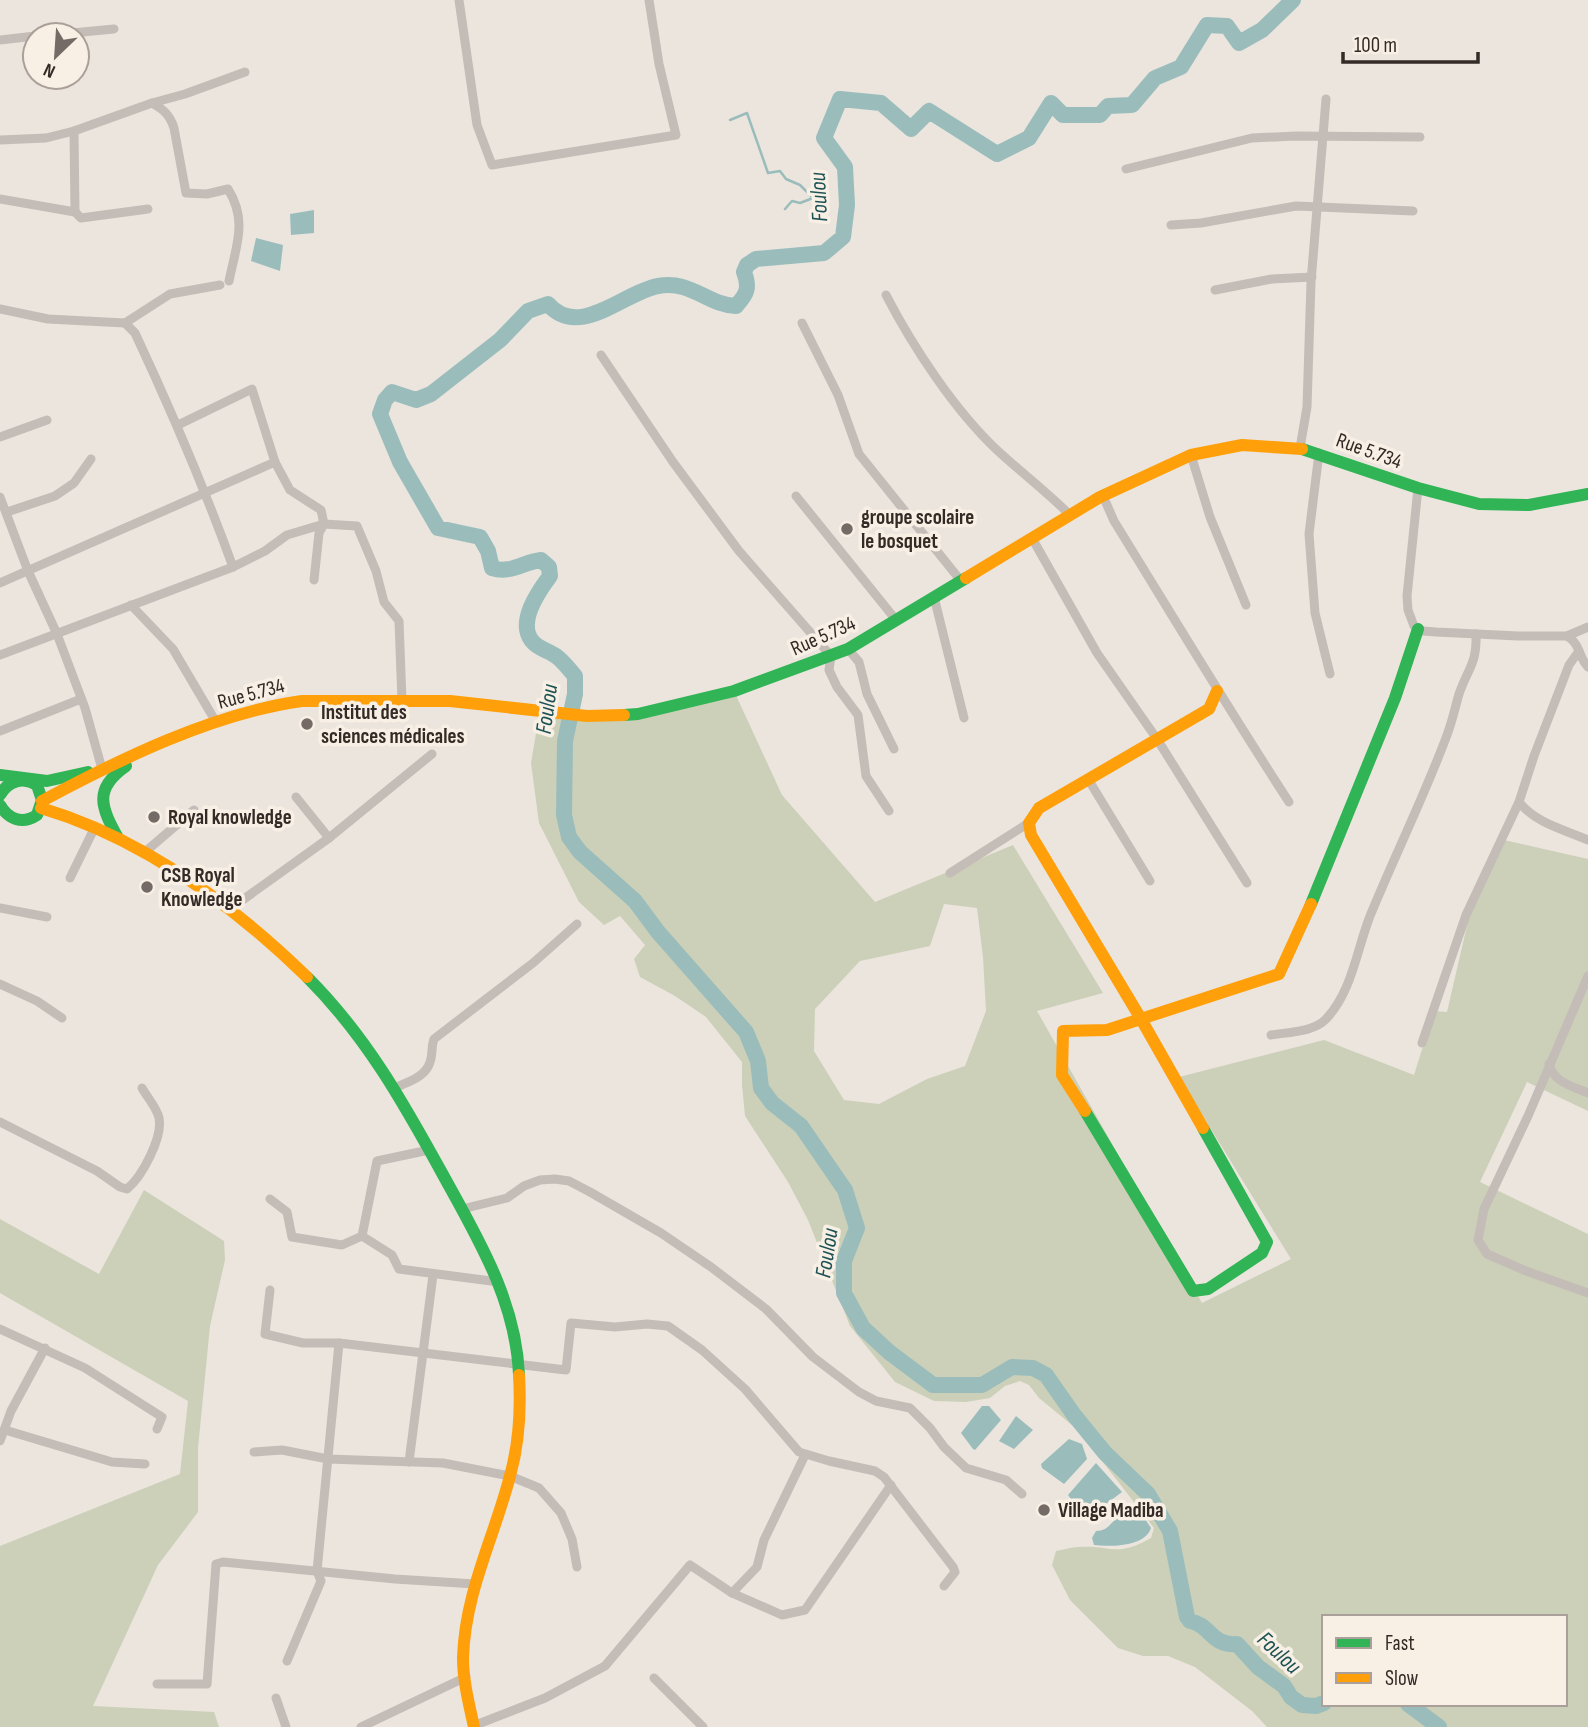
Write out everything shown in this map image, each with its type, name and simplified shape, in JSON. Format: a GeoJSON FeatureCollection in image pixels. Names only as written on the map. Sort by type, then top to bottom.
{"type":"FeatureCollection","features":[{"type":"Feature","properties":{"kind":"street"},"geometry":{"type":"LineString","coordinates":[[459,0],[477,125],[492,165],[676,135],[659,64],[649,0]]}},
{"type":"Feature","properties":{"kind":"street"},"geometry":{"type":"LineString","coordinates":[[91,31],[114,29]]}},
{"type":"Feature","properties":{"kind":"street"},"geometry":{"type":"LineString","coordinates":[[0,40],[21,38]]}},
{"type":"Feature","properties":{"kind":"street"},"geometry":{"type":"LineString","coordinates":[[0,140],[46,138],[74,131],[245,72]]}},
{"type":"Feature","properties":{"kind":"street"},"geometry":{"type":"LineString","coordinates":[[1300,448],[1307,407],[1312,277],[1326,99]]}},
{"type":"Feature","properties":{"kind":"street"},"geometry":{"type":"LineString","coordinates":[[0,309],[48,319],[125,323],[170,294],[225,283],[240,228],[237,204],[228,189],[207,194],[186,193],[171,120],[162,109],[152,103]]}},
{"type":"Feature","properties":{"kind":"street"},"geometry":{"type":"LineString","coordinates":[[74,131],[75,212]]}},
{"type":"Feature","properties":{"kind":"street"},"geometry":{"type":"LineString","coordinates":[[1126,169],[1252,138],[1420,137]]}},
{"type":"Feature","properties":{"kind":"street"},"geometry":{"type":"LineString","coordinates":[[0,199],[75,212],[81,218],[148,209]]}},
{"type":"Feature","properties":{"kind":"street"},"geometry":{"type":"LineString","coordinates":[[1171,225],[1214,221],[1279,208],[1317,206],[1413,211]]}},
{"type":"Feature","properties":{"kind":"street"},"geometry":{"type":"LineString","coordinates":[[1215,290],[1272,279],[1312,277]]}},
{"type":"Feature","properties":{"kind":"street"},"geometry":{"type":"LineString","coordinates":[[887,295],[904,330],[971,422],[998,451],[1044,489],[1070,515]]}},
{"type":"Feature","properties":{"kind":"street"},"geometry":{"type":"LineString","coordinates":[[125,323],[135,333],[178,425],[206,491],[233,567]]}},
{"type":"Feature","properties":{"kind":"street"},"geometry":{"type":"LineString","coordinates":[[802,323],[838,395],[859,454],[961,581]]}},
{"type":"Feature","properties":{"kind":"street"},"geometry":{"type":"LineString","coordinates":[[601,355],[673,462],[739,551],[831,656],[829,670],[837,687],[858,715],[866,776],[889,811]]}},
{"type":"Feature","properties":{"kind":"street"},"geometry":{"type":"LineString","coordinates":[[178,425],[252,389],[275,461],[290,490],[321,510],[324,524],[319,533],[314,580]]}},
{"type":"Feature","properties":{"kind":"street"},"geometry":{"type":"LineString","coordinates":[[0,437],[47,420]]}},
{"type":"Feature","properties":{"kind":"street","name":"Rue 5.734"},"geometry":{"type":"LineString","coordinates":[[42,805],[102,769],[216,722],[280,704],[302,701],[450,701],[587,716],[638,714],[734,691],[848,649],[1103,496],[1191,455],[1242,446],[1300,448],[1418,488],[1479,504],[1529,505],[1588,494]]}},
{"type":"Feature","properties":{"kind":"street"},"geometry":{"type":"LineString","coordinates":[[1319,453],[1309,534],[1315,613],[1330,674]]}},
{"type":"Feature","properties":{"kind":"street"},"geometry":{"type":"LineString","coordinates":[[1191,455],[1210,517],[1247,605]]}},
{"type":"Feature","properties":{"kind":"street"},"geometry":{"type":"LineString","coordinates":[[7,512],[55,496],[74,483],[92,459]]}},
{"type":"Feature","properties":{"kind":"street"},"geometry":{"type":"LineString","coordinates":[[0,583],[275,461]]}},
{"type":"Feature","properties":{"kind":"street"},"geometry":{"type":"LineString","coordinates":[[1418,488],[1407,596],[1411,621],[1418,629],[1476,634],[1567,636],[1588,627]]}},
{"type":"Feature","properties":{"kind":"street"},"geometry":{"type":"LineString","coordinates":[[796,496],[897,620]]}},
{"type":"Feature","properties":{"kind":"street"},"geometry":{"type":"LineString","coordinates":[[1103,496],[1128,545],[1289,802]]}},
{"type":"Feature","properties":{"kind":"street"},"geometry":{"type":"LineString","coordinates":[[0,497],[28,571],[57,634],[81,699],[102,769],[47,781],[0,775]]}},
{"type":"Feature","properties":{"kind":"street"},"geometry":{"type":"LineString","coordinates":[[0,655],[233,567],[265,551],[287,534],[324,524],[357,526],[376,572],[384,602],[399,621],[402,701]]}},
{"type":"Feature","properties":{"kind":"street"},"geometry":{"type":"LineString","coordinates":[[1032,538],[1097,653],[1157,739],[1247,883]]}},
{"type":"Feature","properties":{"kind":"street"},"geometry":{"type":"LineString","coordinates":[[934,597],[964,718]]}},
{"type":"Feature","properties":{"kind":"street"},"geometry":{"type":"LineString","coordinates":[[131,605],[173,649],[216,722]]}},
{"type":"Feature","properties":{"kind":"street"},"geometry":{"type":"LineString","coordinates":[[1217,691],[1209,709],[1040,808],[1029,817],[1027,824],[1031,835],[1141,1019],[1267,1242],[1262,1253],[1209,1289],[1193,1291],[1167,1251],[1122,1170],[1062,1076],[1063,1031],[1107,1030],[1141,1019],[1235,987],[1269,979],[1279,974],[1349,815],[1395,698],[1418,629]]}},
{"type":"Feature","properties":{"kind":"street"},"geometry":{"type":"LineString","coordinates":[[1271,1035],[1315,1027],[1326,1019],[1339,1000],[1370,918],[1447,735],[1475,659],[1476,634]]}},
{"type":"Feature","properties":{"kind":"street"},"geometry":{"type":"LineString","coordinates":[[1567,636],[1575,642],[1588,667]]}},
{"type":"Feature","properties":{"kind":"street"},"geometry":{"type":"LineString","coordinates":[[848,649],[859,662],[867,694],[894,748]]}},
{"type":"Feature","properties":{"kind":"street"},"geometry":{"type":"LineString","coordinates":[[1422,1043],[1466,915],[1519,802],[1569,665],[1579,651]]}},
{"type":"Feature","properties":{"kind":"street"},"geometry":{"type":"LineString","coordinates":[[0,731],[81,699]]}},
{"type":"Feature","properties":{"kind":"street"},"geometry":{"type":"LineString","coordinates":[[114,837],[103,810],[101,796],[106,783],[114,773],[166,743]]}},
{"type":"Feature","properties":{"kind":"street"},"geometry":{"type":"LineString","coordinates":[[230,909],[329,838],[432,754]]}},
{"type":"Feature","properties":{"kind":"street"},"geometry":{"type":"LineString","coordinates":[[0,795],[11,781],[24,779],[39,789],[42,805]]}},
{"type":"Feature","properties":{"kind":"street"},"geometry":{"type":"LineString","coordinates":[[1088,779],[1150,881]]}},
{"type":"Feature","properties":{"kind":"street"},"geometry":{"type":"LineString","coordinates":[[296,797],[329,838]]}},
{"type":"Feature","properties":{"kind":"street"},"geometry":{"type":"LineString","coordinates":[[1519,802],[1539,820],[1588,840]]}},
{"type":"Feature","properties":{"kind":"street"},"geometry":{"type":"LineString","coordinates":[[0,805],[6,816],[26,820]]}},
{"type":"Feature","properties":{"kind":"street"},"geometry":{"type":"LineString","coordinates":[[42,805],[145,852],[230,909],[280,950],[327,997],[395,1088],[486,1252],[509,1307],[520,1391],[517,1436],[510,1476],[475,1584],[463,1651],[474,1726],[545,1698],[605,1666],[690,1565],[732,1593],[782,1615],[805,1610],[891,1485]]}},
{"type":"Feature","properties":{"kind":"street"},"geometry":{"type":"LineString","coordinates":[[26,820],[42,805]]}},
{"type":"Feature","properties":{"kind":"street"},"geometry":{"type":"LineString","coordinates":[[145,852],[194,810]]}},
{"type":"Feature","properties":{"kind":"street"},"geometry":{"type":"LineString","coordinates":[[0,823],[52,819],[114,837]]}},
{"type":"Feature","properties":{"kind":"street"},"geometry":{"type":"LineString","coordinates":[[950,873],[1027,824]]}},
{"type":"Feature","properties":{"kind":"street"},"geometry":{"type":"LineString","coordinates":[[70,878],[93,831]]}},
{"type":"Feature","properties":{"kind":"street"},"geometry":{"type":"LineString","coordinates":[[0,908],[47,917]]}},
{"type":"Feature","properties":{"kind":"street"},"geometry":{"type":"LineString","coordinates":[[395,1088],[420,1076],[427,1068],[434,1040],[533,963],[577,924]]}},
{"type":"Feature","properties":{"kind":"street"},"geometry":{"type":"LineString","coordinates":[[1588,975],[1485,1209],[1478,1240],[1487,1254],[1588,1293]]}},
{"type":"Feature","properties":{"kind":"street"},"geometry":{"type":"LineString","coordinates":[[0,984],[37,1001],[62,1018]]}},
{"type":"Feature","properties":{"kind":"street"},"geometry":{"type":"LineString","coordinates":[[1549,1064],[1555,1077],[1588,1093]]}},
{"type":"Feature","properties":{"kind":"street"},"geometry":{"type":"LineString","coordinates":[[0,1122],[127,1189],[142,1174],[157,1136],[158,1114],[142,1088]]}},
{"type":"Feature","properties":{"kind":"street"},"geometry":{"type":"LineString","coordinates":[[362,1236],[377,1161],[429,1150]]}},
{"type":"Feature","properties":{"kind":"street"},"geometry":{"type":"LineString","coordinates":[[462,1209],[507,1198],[524,1186],[540,1180],[569,1181],[662,1233],[711,1267],[766,1309],[813,1357],[859,1392],[877,1401],[910,1409],[966,1468],[1006,1480],[1022,1494]]}},
{"type":"Feature","properties":{"kind":"street"},"geometry":{"type":"LineString","coordinates":[[270,1199],[287,1212],[292,1237],[342,1245],[362,1236]]}},
{"type":"Feature","properties":{"kind":"street"},"geometry":{"type":"LineString","coordinates":[[362,1236],[392,1255],[399,1269],[499,1282]]}},
{"type":"Feature","properties":{"kind":"street"},"geometry":{"type":"LineString","coordinates":[[409,1462],[433,1275]]}},
{"type":"Feature","properties":{"kind":"street"},"geometry":{"type":"LineString","coordinates":[[270,1290],[265,1334],[303,1343],[340,1343],[566,1370],[571,1323],[615,1328],[647,1324],[668,1326],[702,1350],[745,1389],[799,1452],[875,1471],[891,1485],[953,1567],[955,1572],[944,1586]]}},
{"type":"Feature","properties":{"kind":"street"},"geometry":{"type":"LineString","coordinates":[[0,1329],[85,1368],[162,1417],[157,1429]]}},
{"type":"Feature","properties":{"kind":"street"},"geometry":{"type":"LineString","coordinates":[[287,1661],[321,1581],[317,1571],[340,1343]]}},
{"type":"Feature","properties":{"kind":"street"},"geometry":{"type":"LineString","coordinates":[[0,1440],[10,1411],[45,1348]]}},
{"type":"Feature","properties":{"kind":"street"},"geometry":{"type":"LineString","coordinates":[[0,1406],[10,1411]]}},
{"type":"Feature","properties":{"kind":"street"},"geometry":{"type":"LineString","coordinates":[[5,1430],[112,1462],[145,1464]]}},
{"type":"Feature","properties":{"kind":"street"},"geometry":{"type":"LineString","coordinates":[[254,1452],[282,1450],[328,1459],[443,1463],[510,1476],[539,1488],[561,1513],[572,1539],[577,1567]]}},
{"type":"Feature","properties":{"kind":"street"},"geometry":{"type":"LineString","coordinates":[[732,1593],[757,1567],[764,1541],[805,1455]]}},
{"type":"Feature","properties":{"kind":"street"},"geometry":{"type":"LineString","coordinates":[[157,1684],[207,1684],[216,1564],[223,1562],[475,1584]]}},
{"type":"Feature","properties":{"kind":"street"},"geometry":{"type":"LineString","coordinates":[[360,1727],[466,1677]]}},
{"type":"Feature","properties":{"kind":"street"},"geometry":{"type":"LineString","coordinates":[[654,1678],[703,1727]]}},
{"type":"Feature","properties":{"kind":"street"},"geometry":{"type":"LineString","coordinates":[[276,1698],[286,1727]]}},
{"type":"Feature","properties":{"kind":"green space"},"geometry":{"type":"Polygon","coordinates":[[[734,691],[782,795],[875,902],[1013,845],[1103,993],[1037,1011],[1202,1303],[1291,1259],[1179,1077],[1324,1040],[1414,1075],[1434,1011],[1447,1012],[1472,904],[1504,840],[1588,859],[1588,1111],[1527,1082],[1480,1182],[1588,1234],[1588,1727],[1267,1727],[1252,1711],[1195,1667],[1168,1656],[1143,1656],[1118,1648],[1070,1600],[1052,1565],[1056,1551],[1076,1547],[1130,1548],[1151,1538],[1154,1528],[1078,1430],[1039,1398],[1029,1385],[1020,1381],[1005,1386],[990,1398],[966,1402],[934,1401],[895,1382],[850,1326],[808,1220],[788,1182],[745,1116],[742,1062],[706,1017],[640,977],[634,959],[645,945],[620,916],[604,925],[579,902],[539,823],[531,763],[540,710],[613,716],[734,691]],[[944,904],[930,946],[860,961],[815,1009],[814,1051],[844,1100],[879,1104],[927,1079],[965,1066],[986,1011],[977,908],[944,904]]]}},
{"type":"Feature","properties":{"kind":"green space"},"geometry":{"type":"Polygon","coordinates":[[[144,1190],[224,1241],[225,1260],[210,1326],[198,1448],[198,1512],[158,1565],[93,1706],[214,1712],[219,1727],[0,1727],[0,1546],[180,1474],[188,1401],[0,1293],[0,1219],[99,1274],[144,1190]]]}},
{"type":"Feature","properties":{"kind":"water"},"geometry":{"type":"Polygon","coordinates":[[[314,210],[314,233],[291,235],[290,214],[314,210]]]}},
{"type":"Feature","properties":{"kind":"water"},"geometry":{"type":"Polygon","coordinates":[[[256,238],[283,245],[280,271],[251,261],[256,238]]]}},
{"type":"Feature","properties":{"kind":"water"},"geometry":{"type":"Polygon","coordinates":[[[982,1406],[989,1406],[1001,1420],[975,1450],[961,1433],[982,1406]]]}},
{"type":"Feature","properties":{"kind":"water"},"geometry":{"type":"Polygon","coordinates":[[[1016,1416],[1033,1430],[1014,1449],[999,1441],[1016,1416]]]}},
{"type":"Feature","properties":{"kind":"water"},"geometry":{"type":"Polygon","coordinates":[[[1069,1439],[1082,1444],[1087,1459],[1064,1484],[1042,1468],[1041,1464],[1069,1439]]]}},
{"type":"Feature","properties":{"kind":"water"},"geometry":{"type":"Polygon","coordinates":[[[1096,1463],[1122,1492],[1086,1519],[1068,1495],[1096,1463]]]}},
{"type":"Feature","properties":{"kind":"water"},"geometry":{"type":"Polygon","coordinates":[[[1137,1507],[1151,1528],[1142,1539],[1126,1544],[1094,1545],[1092,1538],[1096,1531],[1107,1528],[1121,1515],[1137,1507]]]}},
{"type":"Feature","properties":{"kind":"waterway","name":"Foulou"},"geometry":{"type":"LineString","coordinates":[[1293,0],[1262,30],[1239,43],[1227,26],[1207,25],[1181,67],[1155,78],[1132,105],[1108,106],[1100,115],[1063,115],[1051,103],[1029,138],[997,154],[929,111],[911,129],[881,103],[840,99],[824,138],[845,167],[847,205],[843,237],[824,253],[756,259],[747,265],[744,272],[746,291],[736,306],[716,302],[690,289],[670,285],[645,290],[587,316],[560,314],[548,304],[528,311],[500,340],[431,394],[416,400],[392,392],[385,400],[380,414],[400,462],[438,528],[480,537],[488,551],[492,568],[505,570],[541,560],[549,567],[550,576],[531,607],[527,625],[534,644],[559,658],[575,676],[575,694],[565,741],[564,815],[569,837],[580,852],[635,901],[658,932],[746,1032],[758,1061],[761,1088],[772,1103],[801,1126],[845,1190],[857,1228],[844,1261],[844,1293],[863,1328],[889,1352],[933,1385],[982,1385],[1012,1367],[1033,1368],[1046,1375],[1105,1453],[1148,1494],[1170,1531],[1190,1621],[1197,1623],[1222,1642],[1237,1644],[1258,1667],[1284,1686],[1291,1697],[1302,1705],[1322,1704]]}},
{"type":"Feature","properties":{"kind":"waterway"},"geometry":{"type":"LineString","coordinates":[[730,120],[747,113],[768,173],[780,171],[786,179],[800,185],[813,198],[800,203],[792,201],[785,209]]}},
{"type":"Feature","properties":{"kind":"waterway","name":"Foulou"},"geometry":{"type":"LineString","coordinates":[[1411,1706],[1439,1727]]}},
{"type":"Feature","properties":{"kind":"traffic: fast"},"geometry":{"type":"LineString","coordinates":[[1302,449],[1418,488],[1479,504],[1529,505],[1588,494]]}},
{"type":"Feature","properties":{"kind":"traffic: fast"},"geometry":{"type":"LineString","coordinates":[[624,715],[734,691],[848,649],[966,578]]}},
{"type":"Feature","properties":{"kind":"traffic: fast"},"geometry":{"type":"LineString","coordinates":[[1311,904],[1395,698],[1418,629]]}},
{"type":"Feature","properties":{"kind":"traffic: fast"},"geometry":{"type":"LineString","coordinates":[[118,838],[107,817],[103,799],[108,783],[126,766]]}},
{"type":"Feature","properties":{"kind":"traffic: fast"},"geometry":{"type":"LineString","coordinates":[[0,775],[47,781],[88,772]]}},
{"type":"Feature","properties":{"kind":"traffic: fast"},"geometry":{"type":"LineString","coordinates":[[0,795],[12,783],[26,781],[37,785],[42,800],[37,815],[26,820],[11,817],[0,805]]}},
{"type":"Feature","properties":{"kind":"traffic: fast"},"geometry":{"type":"LineString","coordinates":[[307,977],[348,1023],[382,1070],[481,1245],[503,1295],[511,1321],[519,1375]]}},
{"type":"Feature","properties":{"kind":"traffic: fast"},"geometry":{"type":"LineString","coordinates":[[1085,1111],[1193,1291],[1208,1289],[1262,1253],[1267,1242],[1203,1128]]}},
{"type":"Feature","properties":{"kind":"traffic: slow"},"geometry":{"type":"LineString","coordinates":[[966,578],[1100,497],[1191,455],[1242,445],[1302,449]]}},
{"type":"Feature","properties":{"kind":"traffic: slow"},"geometry":{"type":"LineString","coordinates":[[1203,1128],[1031,835],[1029,823],[1039,808],[1209,709],[1217,691]]}},
{"type":"Feature","properties":{"kind":"traffic: slow"},"geometry":{"type":"LineString","coordinates":[[42,801],[103,769],[168,740],[235,716],[302,701],[450,701],[587,716],[624,715]]}},
{"type":"Feature","properties":{"kind":"traffic: slow"},"geometry":{"type":"LineString","coordinates":[[41,808],[115,837],[184,877],[248,924],[307,977]]}},
{"type":"Feature","properties":{"kind":"traffic: slow"},"geometry":{"type":"LineString","coordinates":[[1085,1111],[1062,1075],[1063,1031],[1107,1030],[1279,974],[1311,904]]}},
{"type":"Feature","properties":{"kind":"traffic: slow"},"geometry":{"type":"LineString","coordinates":[[474,1727],[464,1675],[465,1634],[475,1588],[513,1464],[519,1426],[519,1375]]}},
{"type":"Feature","properties":{"kind":"place","name":"groupe scolaire le bosquet"},"geometry":{"type":"Point","coordinates":[847,529]}},
{"type":"Feature","properties":{"kind":"place","name":"Institut des sciences médicales"},"geometry":{"type":"Point","coordinates":[307,724]}},
{"type":"Feature","properties":{"kind":"place","name":"Royal knowledge"},"geometry":{"type":"Point","coordinates":[154,817]}},
{"type":"Feature","properties":{"kind":"place","name":"CSB Royal Knowledge"},"geometry":{"type":"Point","coordinates":[147,887]}},
{"type":"Feature","properties":{"kind":"place","name":"Village Madiba"},"geometry":{"type":"Point","coordinates":[1044,1510]}}]}
